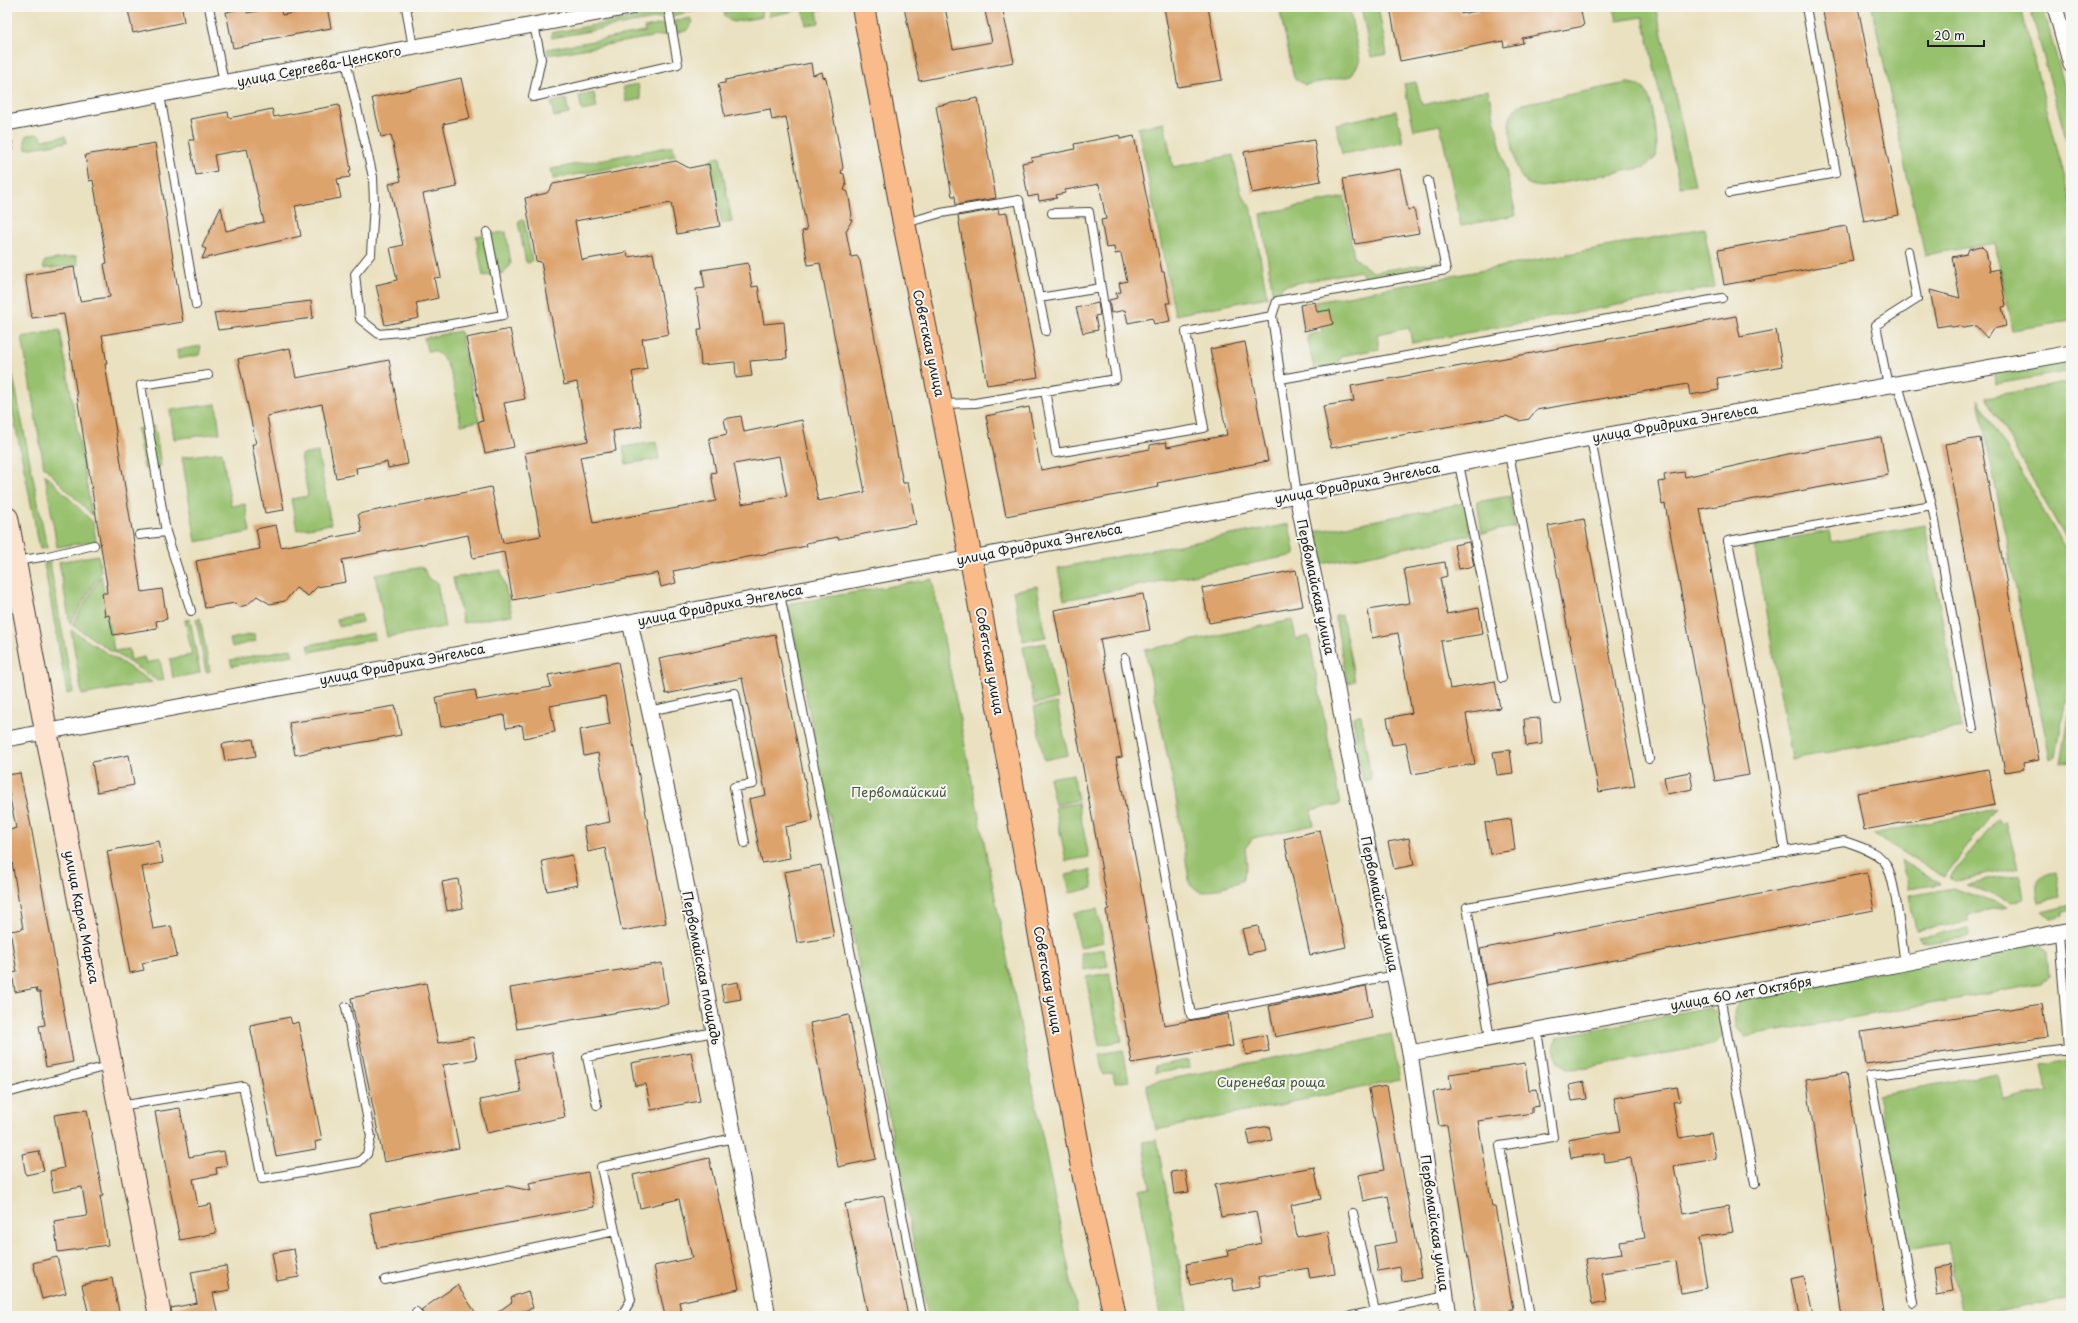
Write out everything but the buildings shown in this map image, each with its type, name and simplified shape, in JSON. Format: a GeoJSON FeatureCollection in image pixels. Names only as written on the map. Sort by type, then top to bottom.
{"type":"FeatureCollection","features":[{"type":"Feature","properties":{"kind":"main road","name":"Советская улица"},"geometry":{"type":"LineString","coordinates":[[864,7],[904,223],[941,404],[970,557],[1084,1178],[1115,1316]]}},
{"type":"Feature","properties":{"kind":"main road","name":"улица Карла Маркса"},"geometry":{"type":"LineString","coordinates":[[7,518],[46,731],[160,1316]]}},
{"type":"Feature","properties":{"kind":"street","name":"улица Сергеева-Ценского"},"geometry":{"type":"LineString","coordinates":[[7,123],[630,7]]}},
{"type":"Feature","properties":{"kind":"street"},"geometry":{"type":"LineString","coordinates":[[2055,7],[2071,65]]}},
{"type":"Feature","properties":{"kind":"street","name":"улица Фридриха Энгельса"},"geometry":{"type":"LineString","coordinates":[[7,739],[780,594],[1591,438],[2071,353]]}},
{"type":"Feature","properties":{"kind":"street","name":"Первомайская улица"},"geometry":{"type":"LineString","coordinates":[[1297,495],[1311,568],[1336,678],[1344,730],[1410,1053],[1449,1316]]}},
{"type":"Feature","properties":{"kind":"street","name":"Первомайская площадь"},"geometry":{"type":"LineString","coordinates":[[630,622],[678,841],[768,1316]]}},
{"type":"Feature","properties":{"kind":"street","name":"улица 60 лет Октября"},"geometry":{"type":"LineString","coordinates":[[1410,1053],[1905,963],[2065,931]]}},
{"type":"Feature","properties":{"kind":"lane"},"geometry":{"type":"LineString","coordinates":[[209,7],[224,83]]}},
{"type":"Feature","properties":{"kind":"lane"},"geometry":{"type":"LineString","coordinates":[[406,7],[413,48]]}},
{"type":"Feature","properties":{"kind":"lane"},"geometry":{"type":"LineString","coordinates":[[534,25],[541,59],[534,97],[678,64],[668,7]]}},
{"type":"Feature","properties":{"kind":"lane"},"geometry":{"type":"LineString","coordinates":[[1730,193],[1836,173],[1806,7]]}},
{"type":"Feature","properties":{"kind":"lane"},"geometry":{"type":"LineString","coordinates":[[346,61],[373,176],[374,203],[371,254],[354,274],[360,319],[379,334],[412,331],[503,315],[487,232]]}},
{"type":"Feature","properties":{"kind":"lane"},"geometry":{"type":"LineString","coordinates":[[160,95],[196,305]]}},
{"type":"Feature","properties":{"kind":"lane"},"geometry":{"type":"LineString","coordinates":[[1297,495],[1272,316],[1277,301],[1446,270],[1428,182]]}},
{"type":"Feature","properties":{"kind":"lane"},"geometry":{"type":"LineString","coordinates":[[904,223],[941,213],[1020,200],[1046,331]]}},
{"type":"Feature","properties":{"kind":"lane"},"geometry":{"type":"LineString","coordinates":[[941,404],[976,402],[1116,379],[1089,212],[1052,213]]}},
{"type":"Feature","properties":{"kind":"lane"},"geometry":{"type":"LineString","coordinates":[[1908,251],[1917,299],[1876,324],[1893,385],[1932,505],[1973,729]]}},
{"type":"Feature","properties":{"kind":"lane"},"geometry":{"type":"LineString","coordinates":[[1039,298],[1101,288]]}},
{"type":"Feature","properties":{"kind":"lane"},"geometry":{"type":"LineString","coordinates":[[1281,380],[1722,298]]}},
{"type":"Feature","properties":{"kind":"lane"},"geometry":{"type":"LineString","coordinates":[[1045,390],[1056,454],[1204,428],[1186,332],[1272,316]]}},
{"type":"Feature","properties":{"kind":"lane"},"geometry":{"type":"LineString","coordinates":[[191,611],[166,532],[141,385],[208,375]]}},
{"type":"Feature","properties":{"kind":"lane"},"geometry":{"type":"LineString","coordinates":[[1591,438],[1649,759]]}},
{"type":"Feature","properties":{"kind":"lane"},"geometry":{"type":"LineString","coordinates":[[1509,454],[1556,700]]}},
{"type":"Feature","properties":{"kind":"lane"},"geometry":{"type":"LineString","coordinates":[[1459,464],[1502,678]]}},
{"type":"Feature","properties":{"kind":"lane"},"geometry":{"type":"LineString","coordinates":[[1785,852],[1770,757],[1728,541],[1932,505]]}},
{"type":"Feature","properties":{"kind":"lane"},"geometry":{"type":"LineString","coordinates":[[139,535],[166,532]]}},
{"type":"Feature","properties":{"kind":"lane"},"geometry":{"type":"LineString","coordinates":[[15,561],[48,556],[94,545]]}},
{"type":"Feature","properties":{"kind":"lane"},"geometry":{"type":"LineString","coordinates":[[780,594],[922,1316]]}},
{"type":"Feature","properties":{"kind":"lane"},"geometry":{"type":"LineString","coordinates":[[1125,658],[1191,1015],[1395,976]]}},
{"type":"Feature","properties":{"kind":"lane"},"geometry":{"type":"LineString","coordinates":[[649,711],[735,693],[753,784],[734,787],[745,843]]}},
{"type":"Feature","properties":{"kind":"lane"},"geometry":{"type":"LineString","coordinates":[[1490,1038],[1467,907],[1844,841],[1864,847],[1886,863],[1892,882],[1905,963]]}},
{"type":"Feature","properties":{"kind":"lane"},"geometry":{"type":"LineString","coordinates":[[2065,931],[2068,1049],[2071,1062]]}},
{"type":"Feature","properties":{"kind":"lane"},"geometry":{"type":"LineString","coordinates":[[1720,996],[1755,1184]]}},
{"type":"Feature","properties":{"kind":"lane"},"geometry":{"type":"LineString","coordinates":[[119,1106],[243,1086],[262,1179],[359,1162],[367,1154],[371,1137],[346,1007]]}},
{"type":"Feature","properties":{"kind":"lane"},"geometry":{"type":"LineString","coordinates":[[1530,1316],[1500,1146],[1553,1137],[1537,1030]]}},
{"type":"Feature","properties":{"kind":"lane"},"geometry":{"type":"LineString","coordinates":[[597,1105],[587,1057],[714,1032]]}},
{"type":"Feature","properties":{"kind":"lane"},"geometry":{"type":"LineString","coordinates":[[1914,1303],[1870,1076],[2068,1049]]}},
{"type":"Feature","properties":{"kind":"lane"},"geometry":{"type":"LineString","coordinates":[[7,1093],[111,1065]]}},
{"type":"Feature","properties":{"kind":"lane"},"geometry":{"type":"LineString","coordinates":[[621,1316],[631,1300],[601,1166],[734,1138]]}},
{"type":"Feature","properties":{"kind":"lane"},"geometry":{"type":"LineString","coordinates":[[1353,1213],[1375,1311]]}},
{"type":"Feature","properties":{"kind":"lane"},"geometry":{"type":"LineString","coordinates":[[385,1280],[615,1231]]}},
{"type":"Feature","properties":{"kind":"lane"},"geometry":{"type":"LineString","coordinates":[[1351,1316],[1446,1296]]}},
{"type":"Feature","properties":{"kind":"green space"},"geometry":{"type":"Polygon","coordinates":[[[702,7],[702,10],[552,38],[551,33],[702,7]]]}},
{"type":"Feature","properties":{"kind":"green space"},"geometry":{"type":"Polygon","coordinates":[[[753,7],[761,7],[762,17],[733,22],[726,18],[724,13],[753,7]]]}},
{"type":"Feature","properties":{"kind":"green space"},"geometry":{"type":"Polygon","coordinates":[[[768,7],[823,7],[823,9],[817,10],[819,23],[806,25],[803,9],[769,16],[768,7]]]}},
{"type":"Feature","properties":{"kind":"green space"},"geometry":{"type":"Polygon","coordinates":[[[1279,7],[1349,7],[1360,61],[1351,76],[1305,85],[1294,78],[1279,7]]]}},
{"type":"Feature","properties":{"kind":"green space"},"geometry":{"type":"Polygon","coordinates":[[[1361,7],[1378,7],[1387,54],[1371,57],[1361,7]]]}},
{"type":"Feature","properties":{"kind":"green space"},"geometry":{"type":"Polygon","coordinates":[[[1614,7],[1656,7],[1695,185],[1680,187],[1643,17],[1617,21],[1614,7]]]}},
{"type":"Feature","properties":{"kind":"green space"},"geometry":{"type":"Polygon","coordinates":[[[1872,7],[2020,7],[2071,201],[2071,321],[2012,330],[1995,243],[1925,255],[1872,7]]]}},
{"type":"Feature","properties":{"kind":"green space"},"geometry":{"type":"Polygon","coordinates":[[[2030,7],[2043,7],[2071,111],[2071,157],[2030,7]]]}},
{"type":"Feature","properties":{"kind":"green space"},"geometry":{"type":"Polygon","coordinates":[[[690,18],[693,22],[686,31],[548,55],[547,49],[645,32],[644,28],[690,18]]]}},
{"type":"Feature","properties":{"kind":"green space"},"geometry":{"type":"Polygon","coordinates":[[[1416,82],[1422,105],[1488,90],[1516,215],[1461,226],[1440,125],[1414,130],[1404,84],[1416,82]]]}},
{"type":"Feature","properties":{"kind":"green space"},"geometry":{"type":"Polygon","coordinates":[[[1627,83],[1640,86],[1648,94],[1655,122],[1657,143],[1656,157],[1645,167],[1542,187],[1532,185],[1525,181],[1517,168],[1515,161],[1509,125],[1511,115],[1516,108],[1522,104],[1627,83]]]}},
{"type":"Feature","properties":{"kind":"green space"},"geometry":{"type":"Polygon","coordinates":[[[638,84],[641,99],[626,102],[623,87],[638,84]]]}},
{"type":"Feature","properties":{"kind":"green space"},"geometry":{"type":"Polygon","coordinates":[[[594,93],[597,108],[582,111],[579,96],[594,93]]]}},
{"type":"Feature","properties":{"kind":"green space"},"geometry":{"type":"Polygon","coordinates":[[[566,99],[569,114],[554,117],[551,102],[566,99]]]}},
{"type":"Feature","properties":{"kind":"green space"},"geometry":{"type":"Polygon","coordinates":[[[1396,111],[1403,142],[1342,154],[1336,124],[1396,111]]]}},
{"type":"Feature","properties":{"kind":"green space"},"geometry":{"type":"Polygon","coordinates":[[[1164,122],[1173,167],[1233,155],[1241,193],[1252,210],[1267,297],[1175,315],[1138,128],[1164,122]]]}},
{"type":"Feature","properties":{"kind":"green space"},"geometry":{"type":"Polygon","coordinates":[[[36,134],[41,136],[42,140],[65,136],[67,142],[26,149],[25,142],[27,135],[36,134]]]}},
{"type":"Feature","properties":{"kind":"green space"},"geometry":{"type":"Polygon","coordinates":[[[673,146],[675,156],[553,179],[551,169],[673,146]]]}},
{"type":"Feature","properties":{"kind":"green space"},"geometry":{"type":"Polygon","coordinates":[[[720,157],[732,222],[722,224],[710,159],[720,157]]]}},
{"type":"Feature","properties":{"kind":"green space"},"geometry":{"type":"Polygon","coordinates":[[[1344,197],[1354,257],[1372,272],[1438,262],[1440,264],[1438,267],[1368,283],[1360,271],[1282,286],[1274,303],[1261,214],[1344,197]]]}},
{"type":"Feature","properties":{"kind":"green space"},"geometry":{"type":"Polygon","coordinates":[[[522,219],[524,221],[532,261],[528,263],[526,262],[518,222],[522,219]]]}},
{"type":"Feature","properties":{"kind":"green space"},"geometry":{"type":"Polygon","coordinates":[[[1704,228],[1715,287],[1412,343],[1409,328],[1377,334],[1379,349],[1341,356],[1337,365],[1314,369],[1307,335],[1322,332],[1316,302],[1704,228]]]}},
{"type":"Feature","properties":{"kind":"green space"},"geometry":{"type":"Polygon","coordinates":[[[506,232],[511,264],[504,273],[483,276],[476,236],[506,232]]]}},
{"type":"Feature","properties":{"kind":"green space"},"geometry":{"type":"Polygon","coordinates":[[[76,256],[78,265],[44,269],[43,264],[45,261],[76,256]]]}},
{"type":"Feature","properties":{"kind":"green space"},"geometry":{"type":"Polygon","coordinates":[[[60,330],[92,515],[44,467],[22,337],[60,330]]]}},
{"type":"Feature","properties":{"kind":"green space"},"geometry":{"type":"Polygon","coordinates":[[[460,331],[479,421],[461,425],[455,392],[448,367],[443,358],[436,352],[427,351],[424,338],[460,331]]]}},
{"type":"Feature","properties":{"kind":"green space"},"geometry":{"type":"Polygon","coordinates":[[[7,346],[47,548],[40,549],[7,383],[7,346]]]}},
{"type":"Feature","properties":{"kind":"green space"},"geometry":{"type":"Polygon","coordinates":[[[201,346],[199,355],[178,359],[177,350],[201,346]]]}},
{"type":"Feature","properties":{"kind":"green space"},"geometry":{"type":"Polygon","coordinates":[[[2071,357],[2071,371],[1996,384],[1993,372],[2071,357]]]}},
{"type":"Feature","properties":{"kind":"green space"},"geometry":{"type":"Polygon","coordinates":[[[2071,382],[2071,548],[1986,397],[2071,382]]]}},
{"type":"Feature","properties":{"kind":"green space"},"geometry":{"type":"Polygon","coordinates":[[[1978,399],[2071,558],[2071,668],[2056,756],[2050,759],[1978,399]]]}},
{"type":"Feature","properties":{"kind":"green space"},"geometry":{"type":"Polygon","coordinates":[[[216,404],[220,433],[174,439],[170,410],[216,404]]]}},
{"type":"Feature","properties":{"kind":"green space"},"geometry":{"type":"Polygon","coordinates":[[[155,426],[161,466],[144,469],[137,429],[155,426]]]}},
{"type":"Feature","properties":{"kind":"green space"},"geometry":{"type":"Polygon","coordinates":[[[656,442],[659,459],[626,464],[623,447],[656,442]]]}},
{"type":"Feature","properties":{"kind":"green space"},"geometry":{"type":"Polygon","coordinates":[[[222,452],[231,506],[245,504],[250,532],[196,542],[182,457],[222,452]]]}},
{"type":"Feature","properties":{"kind":"green space"},"geometry":{"type":"Polygon","coordinates":[[[318,452],[331,524],[297,530],[291,499],[308,496],[301,455],[318,452]]]}},
{"type":"Feature","properties":{"kind":"green space"},"geometry":{"type":"Polygon","coordinates":[[[45,474],[93,522],[96,541],[57,547],[45,474]]]}},
{"type":"Feature","properties":{"kind":"green space"},"geometry":{"type":"Polygon","coordinates":[[[1510,496],[1515,527],[1482,533],[1477,502],[1510,496]]]}},
{"type":"Feature","properties":{"kind":"green space"},"geometry":{"type":"Polygon","coordinates":[[[1465,503],[1471,535],[1321,564],[1315,532],[1465,503]]]}},
{"type":"Feature","properties":{"kind":"green space"},"geometry":{"type":"Polygon","coordinates":[[[1289,524],[1295,555],[1064,600],[1058,568],[1289,524]]]}},
{"type":"Feature","properties":{"kind":"green space"},"geometry":{"type":"Polygon","coordinates":[[[1925,525],[1962,728],[1792,759],[1754,545],[1830,531],[1832,542],[1925,525]]]}},
{"type":"Feature","properties":{"kind":"green space"},"geometry":{"type":"Polygon","coordinates":[[[98,555],[101,571],[70,624],[59,562],[98,555]]]}},
{"type":"Feature","properties":{"kind":"green space"},"geometry":{"type":"Polygon","coordinates":[[[50,563],[73,692],[67,694],[44,564],[50,563]]]}},
{"type":"Feature","properties":{"kind":"green space"},"geometry":{"type":"Polygon","coordinates":[[[423,567],[428,578],[437,583],[445,627],[387,637],[375,575],[423,567]]]}},
{"type":"Feature","properties":{"kind":"green space"},"geometry":{"type":"Polygon","coordinates":[[[501,570],[512,615],[463,623],[453,578],[501,570]]]}},
{"type":"Feature","properties":{"kind":"green space"},"geometry":{"type":"Polygon","coordinates":[[[101,575],[114,651],[129,649],[131,660],[144,657],[146,663],[160,660],[164,680],[158,681],[72,625],[101,575]]]}},
{"type":"Feature","properties":{"kind":"green space","name":"Первомайский"},"geometry":{"type":"Polygon","coordinates":[[[932,579],[1078,1316],[928,1316],[788,604],[932,579]]]}},
{"type":"Feature","properties":{"kind":"green space"},"geometry":{"type":"Polygon","coordinates":[[[1037,586],[1046,637],[1023,641],[1013,591],[1037,586]]]}},
{"type":"Feature","properties":{"kind":"green space"},"geometry":{"type":"Polygon","coordinates":[[[361,614],[362,622],[339,627],[337,619],[361,614]]]}},
{"type":"Feature","properties":{"kind":"green space"},"geometry":{"type":"Polygon","coordinates":[[[1342,615],[1355,681],[1347,683],[1335,616],[1342,615]]]}},
{"type":"Feature","properties":{"kind":"green space"},"geometry":{"type":"Polygon","coordinates":[[[200,618],[210,671],[206,672],[196,619],[200,618]]]}},
{"type":"Feature","properties":{"kind":"green space"},"geometry":{"type":"Polygon","coordinates":[[[190,619],[200,673],[173,678],[170,659],[192,655],[185,620],[190,619]]]}},
{"type":"Feature","properties":{"kind":"green space"},"geometry":{"type":"Polygon","coordinates":[[[1292,620],[1296,639],[1309,636],[1340,804],[1311,810],[1314,825],[1253,838],[1245,848],[1247,866],[1242,881],[1202,893],[1190,885],[1174,787],[1145,650],[1292,620]]]}},
{"type":"Feature","properties":{"kind":"green space"},"geometry":{"type":"Polygon","coordinates":[[[71,630],[152,682],[82,695],[71,630]]]}},
{"type":"Feature","properties":{"kind":"green space"},"geometry":{"type":"Polygon","coordinates":[[[374,633],[375,639],[310,652],[308,645],[374,633]]]}},
{"type":"Feature","properties":{"kind":"green space"},"geometry":{"type":"Polygon","coordinates":[[[254,634],[256,641],[232,647],[230,639],[254,634]]]}},
{"type":"Feature","properties":{"kind":"green space"},"geometry":{"type":"Polygon","coordinates":[[[1046,643],[1057,699],[1034,704],[1023,647],[1046,643]]]}},
{"type":"Feature","properties":{"kind":"green space"},"geometry":{"type":"Polygon","coordinates":[[[291,649],[293,655],[232,666],[230,660],[291,649]]]}},
{"type":"Feature","properties":{"kind":"green space"},"geometry":{"type":"Polygon","coordinates":[[[1057,703],[1068,755],[1044,760],[1034,707],[1057,703]]]}},
{"type":"Feature","properties":{"kind":"green space"},"geometry":{"type":"Polygon","coordinates":[[[2071,705],[2071,761],[2061,763],[2071,705]]]}},
{"type":"Feature","properties":{"kind":"green space"},"geometry":{"type":"Polygon","coordinates":[[[1361,715],[1371,779],[1363,781],[1353,717],[1361,715]]]}},
{"type":"Feature","properties":{"kind":"green space"},"geometry":{"type":"Polygon","coordinates":[[[1073,774],[1078,800],[1055,805],[1049,778],[1073,774]]]}},
{"type":"Feature","properties":{"kind":"green space"},"geometry":{"type":"Polygon","coordinates":[[[1078,803],[1089,857],[1066,861],[1055,807],[1078,803]]]}},
{"type":"Feature","properties":{"kind":"green space"},"geometry":{"type":"Polygon","coordinates":[[[1996,809],[1944,877],[1873,834],[1996,809]]]}},
{"type":"Feature","properties":{"kind":"green space"},"geometry":{"type":"Polygon","coordinates":[[[1997,819],[1999,819],[2000,822],[2006,821],[2018,868],[1954,881],[1949,878],[1997,819]]]}},
{"type":"Feature","properties":{"kind":"green space"},"geometry":{"type":"Polygon","coordinates":[[[1901,860],[1941,884],[1908,889],[1901,860]]]}},
{"type":"Feature","properties":{"kind":"green space"},"geometry":{"type":"Polygon","coordinates":[[[1090,870],[1093,888],[1070,893],[1066,875],[1090,870]]]}},
{"type":"Feature","properties":{"kind":"green space"},"geometry":{"type":"Polygon","coordinates":[[[2056,872],[2061,897],[2039,902],[2037,896],[2038,882],[2049,873],[2056,872]]]}},
{"type":"Feature","properties":{"kind":"green space"},"geometry":{"type":"Polygon","coordinates":[[[2020,874],[2024,900],[2011,902],[1966,884],[2020,874]]]}},
{"type":"Feature","properties":{"kind":"green space"},"geometry":{"type":"Polygon","coordinates":[[[1953,888],[2007,907],[1968,915],[1969,922],[1916,930],[1909,896],[1953,888]]]}},
{"type":"Feature","properties":{"kind":"green space"},"geometry":{"type":"Polygon","coordinates":[[[2071,904],[2071,910],[2063,911],[2063,915],[2050,918],[2042,911],[2071,904]]]}},
{"type":"Feature","properties":{"kind":"green space"},"geometry":{"type":"Polygon","coordinates":[[[1097,909],[1104,942],[1080,947],[1073,913],[1097,909]]]}},
{"type":"Feature","properties":{"kind":"green space"},"geometry":{"type":"Polygon","coordinates":[[[1968,929],[1969,937],[1928,943],[1921,941],[1918,937],[1968,929]]]}},
{"type":"Feature","properties":{"kind":"green space"},"geometry":{"type":"Polygon","coordinates":[[[2036,943],[2047,952],[2049,976],[2041,984],[1745,1037],[1735,1022],[1734,1012],[1739,1002],[1744,997],[2036,943]]]}},
{"type":"Feature","properties":{"kind":"green space"},"geometry":{"type":"Polygon","coordinates":[[[1104,949],[1108,966],[1084,970],[1081,953],[1104,949]]]}},
{"type":"Feature","properties":{"kind":"green space"},"geometry":{"type":"Polygon","coordinates":[[[1109,973],[1122,1041],[1099,1045],[1086,977],[1109,973]]]}},
{"type":"Feature","properties":{"kind":"green space"},"geometry":{"type":"Polygon","coordinates":[[[1709,1007],[1720,1015],[1723,1036],[1713,1045],[1588,1067],[1568,1068],[1558,1062],[1553,1049],[1557,1037],[1709,1007]]]}},
{"type":"Feature","properties":{"kind":"green space","name":"Сиреневая роща"},"geometry":{"type":"Polygon","coordinates":[[[1391,1034],[1400,1080],[1156,1130],[1146,1084],[1391,1034]]]}},
{"type":"Feature","properties":{"kind":"green space"},"geometry":{"type":"Polygon","coordinates":[[[1123,1050],[1129,1081],[1115,1083],[1113,1073],[1103,1075],[1099,1054],[1123,1050]]]}},
{"type":"Feature","properties":{"kind":"green space"},"geometry":{"type":"Polygon","coordinates":[[[1188,1060],[1189,1068],[1156,1073],[1155,1066],[1188,1060]]]}},
{"type":"Feature","properties":{"kind":"green space"},"geometry":{"type":"Polygon","coordinates":[[[2066,1061],[2071,1089],[2071,1298],[1974,1316],[1962,1316],[1948,1243],[1907,1250],[1878,1095],[1998,1073],[2003,1100],[2047,1092],[2042,1065],[2066,1061]]]}},
{"type":"Feature","properties":{"kind":"green space"},"geometry":{"type":"Polygon","coordinates":[[[1157,1140],[1189,1316],[1160,1316],[1139,1190],[1150,1188],[1143,1142],[1157,1140]]]}}]}
